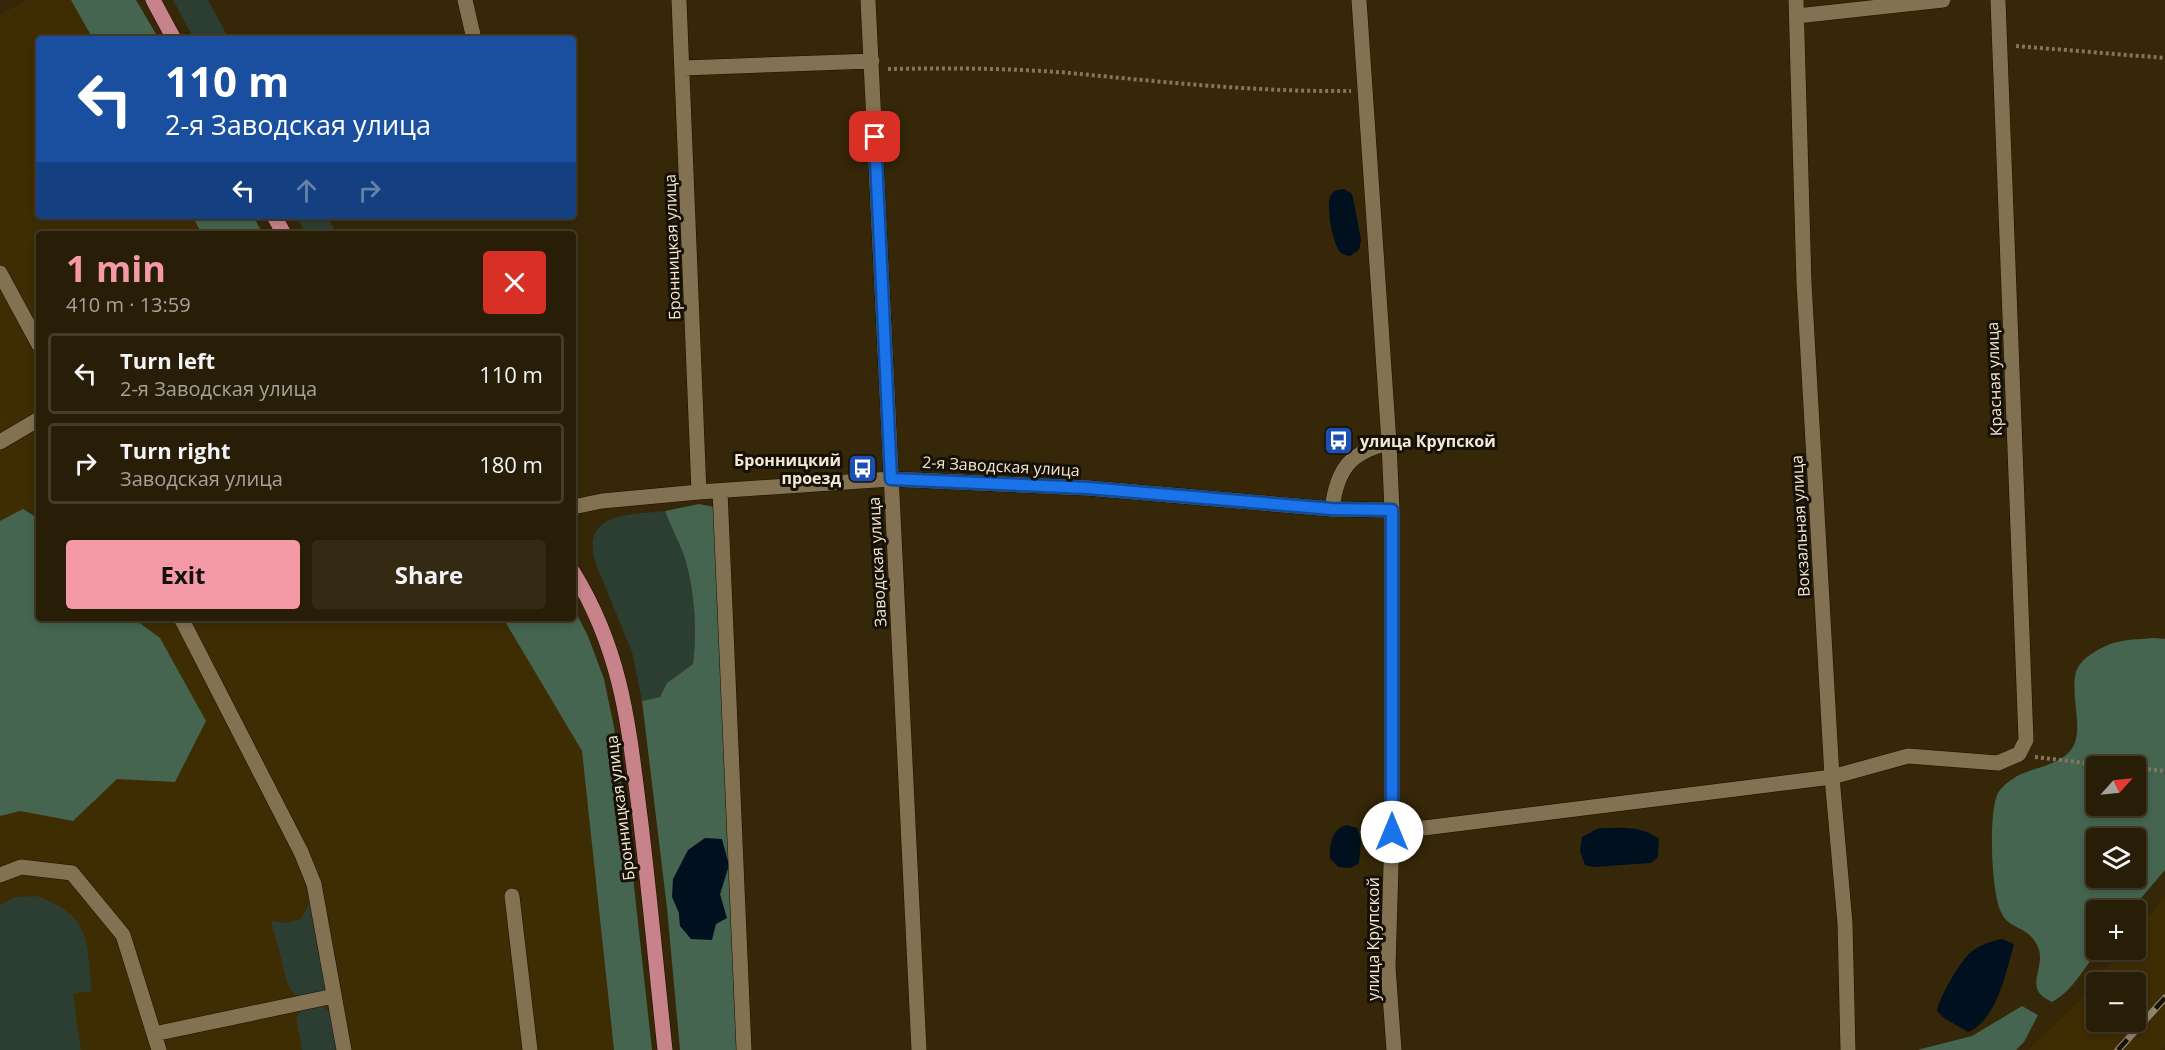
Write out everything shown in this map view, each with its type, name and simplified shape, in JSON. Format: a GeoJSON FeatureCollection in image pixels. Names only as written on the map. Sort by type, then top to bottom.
{"type":"FeatureCollection","features":[{"type":"Feature","properties":{"kind":"main road"},"geometry":{"type":"LineString","coordinates":[[153,0],[172,36]]}},
{"type":"Feature","properties":{"kind":"main road","name":"Бронницкая улица"},"geometry":{"type":"LineString","coordinates":[[576,578],[607,641],[625,705],[645,856],[665,1050]]}},
{"type":"Feature","properties":{"kind":"street"},"geometry":{"type":"LineString","coordinates":[[465,0],[473,36]]}},
{"type":"Feature","properties":{"kind":"street","name":"Бронницкая улица"},"geometry":{"type":"LineString","coordinates":[[680,0],[699,492]]}},
{"type":"Feature","properties":{"kind":"street","name":"Заводская улица"},"geometry":{"type":"LineString","coordinates":[[868,0],[919,1050]]}},
{"type":"Feature","properties":{"kind":"street","name":"улица Крупской"},"geometry":{"type":"LineString","coordinates":[[1359,0],[1392,510],[1392,832],[1388,967],[1394,1050]]}},
{"type":"Feature","properties":{"kind":"street"},"geometry":{"type":"LineString","coordinates":[[1796,8],[1943,0]]}},
{"type":"Feature","properties":{"kind":"street","name":"Красная улица"},"geometry":{"type":"LineString","coordinates":[[1998,0],[2026,740],[2019,754]]}},
{"type":"Feature","properties":{"kind":"street","name":"Вокзальная улица"},"geometry":{"type":"LineString","coordinates":[[1796,8],[1804,283],[1832,777],[1845,923],[1848,1050]]}},
{"type":"Feature","properties":{"kind":"street"},"geometry":{"type":"LineString","coordinates":[[683,68],[872,65]]}},
{"type":"Feature","properties":{"kind":"street"},"geometry":{"type":"LineString","coordinates":[[0,273],[36,339]]}},
{"type":"Feature","properties":{"kind":"street"},"geometry":{"type":"LineString","coordinates":[[0,442],[36,421]]}},
{"type":"Feature","properties":{"kind":"street"},"geometry":{"type":"LineString","coordinates":[[1332,509],[1340,472],[1354,458],[1371,448],[1389,443]]}},
{"type":"Feature","properties":{"kind":"street","name":"2-я Заводская улица"},"geometry":{"type":"LineString","coordinates":[[576,506],[602,501],[720,490],[891,479],[1088,488],[1332,509],[1392,510]]}},
{"type":"Feature","properties":{"kind":"street"},"geometry":{"type":"LineString","coordinates":[[720,490],[744,1050]]}},
{"type":"Feature","properties":{"kind":"street"},"geometry":{"type":"LineString","coordinates":[[183,621],[301,852],[314,884],[345,1050]]}},
{"type":"Feature","properties":{"kind":"street"},"geometry":{"type":"LineString","coordinates":[[1392,832],[1832,777],[1908,756],[1998,763],[2019,754]]}},
{"type":"Feature","properties":{"kind":"street"},"geometry":{"type":"LineString","coordinates":[[0,875],[21,867],[72,873],[123,935],[159,1050]]}},
{"type":"Feature","properties":{"kind":"street"},"geometry":{"type":"LineString","coordinates":[[512,896],[530,1050]]}},
{"type":"Feature","properties":{"kind":"street"},"geometry":{"type":"LineString","coordinates":[[154,1034],[334,996]]}},
{"type":"Feature","properties":{"kind":"path"},"geometry":{"type":"LineString","coordinates":[[2000,46],[2032,46],[2165,58]]}},
{"type":"Feature","properties":{"kind":"path"},"geometry":{"type":"LineString","coordinates":[[872,65],[1068,73],[1194,86],[1289,92],[1366,91]]}},
{"type":"Feature","properties":{"kind":"path"},"geometry":{"type":"LineString","coordinates":[[2019,754],[2086,763]]}},
{"type":"Feature","properties":{"kind":"path"},"geometry":{"type":"LineString","coordinates":[[2146,769],[2165,771]]}},
{"type":"Feature","properties":{"kind":"shaded area"},"geometry":{"type":"Polygon","coordinates":[[[26,0],[71,0],[91,36],[36,36],[36,219],[194,219],[200,231],[36,231],[36,621],[505,621],[582,751],[614,1050],[0,1050],[0,15],[26,0]]]}},
{"type":"Feature","properties":{"kind":"shaded area"},"geometry":{"type":"Polygon","coordinates":[[[2165,896],[2165,1045],[2161,1050],[2028,1050],[2086,993],[2086,1032],[2146,1032],[2146,972],[2104,972],[2114,960],[2146,960],[2146,920],[2165,896]]]}},
{"type":"Feature","properties":{"kind":"green space"},"geometry":{"type":"Polygon","coordinates":[[[71,0],[136,0],[157,36],[91,36],[71,0]]]}},
{"type":"Feature","properties":{"kind":"green space"},"geometry":{"type":"Polygon","coordinates":[[[173,0],[208,0],[227,36],[192,36],[173,0]]]}},
{"type":"Feature","properties":{"kind":"green space"},"geometry":{"type":"Polygon","coordinates":[[[194,219],[255,219],[261,231],[200,231],[194,219]]]}},
{"type":"Feature","properties":{"kind":"green space"},"geometry":{"type":"Polygon","coordinates":[[[298,219],[329,219],[335,231],[304,231],[298,219]]]}},
{"type":"Feature","properties":{"kind":"green space"},"geometry":{"type":"Polygon","coordinates":[[[699,504],[714,507],[741,1050],[680,1050],[667,908],[642,701],[660,697],[667,683],[693,664],[695,626],[689,574],[665,511],[699,504]],[[729,865],[679,913],[680,926],[720,894],[729,865]]]}},
{"type":"Feature","properties":{"kind":"green space"},"geometry":{"type":"Polygon","coordinates":[[[23,509],[36,517],[36,621],[137,621],[160,638],[206,721],[175,782],[117,779],[73,821],[20,811],[0,816],[0,521],[23,509]]]}},
{"type":"Feature","properties":{"kind":"green space"},"geometry":{"type":"Polygon","coordinates":[[[665,511],[689,574],[695,626],[693,664],[667,683],[660,697],[642,701],[632,652],[597,567],[593,549],[594,536],[609,520],[621,516],[665,511]]]}},
{"type":"Feature","properties":{"kind":"green space"},"geometry":{"type":"Polygon","coordinates":[[[576,613],[588,636],[604,679],[614,727],[652,1050],[614,1050],[582,751],[505,621],[576,621],[576,613]]]}},
{"type":"Feature","properties":{"kind":"green space"},"geometry":{"type":"Polygon","coordinates":[[[2165,639],[2165,870],[2140,900],[2086,900],[2086,960],[2091,960],[2066,992],[2052,1002],[2043,997],[2036,984],[2040,963],[2038,947],[2030,935],[2005,919],[1998,904],[1992,854],[1995,803],[2000,790],[2011,780],[2057,761],[2070,751],[2077,736],[2075,681],[2077,669],[2090,655],[2121,641],[2165,639]]]}},
{"type":"Feature","properties":{"kind":"green space"},"geometry":{"type":"Polygon","coordinates":[[[37,896],[68,912],[83,932],[89,957],[92,991],[73,994],[81,1050],[0,1050],[0,905],[16,897],[37,896]]]}},
{"type":"Feature","properties":{"kind":"green space"},"geometry":{"type":"Polygon","coordinates":[[[311,899],[327,984],[323,991],[303,996],[294,994],[288,985],[271,921],[286,923],[301,919],[311,899]]]}},
{"type":"Feature","properties":{"kind":"green space"},"geometry":{"type":"Polygon","coordinates":[[[322,1005],[330,1012],[339,1050],[302,1050],[296,1018],[301,1010],[322,1005]]]}},
{"type":"Feature","properties":{"kind":"green space"},"geometry":{"type":"Polygon","coordinates":[[[2022,1006],[2038,1015],[2024,1042],[2016,1050],[1917,1050],[1972,1036],[2022,1006]]]}},
{"type":"Feature","properties":{"kind":"water"},"geometry":{"type":"Polygon","coordinates":[[[1344,189],[1353,197],[1361,240],[1359,250],[1350,256],[1343,254],[1337,248],[1329,215],[1331,195],[1335,191],[1344,189]]]}},
{"type":"Feature","properties":{"kind":"water"},"geometry":{"type":"Polygon","coordinates":[[[1346,825],[1357,828],[1361,840],[1359,863],[1351,868],[1338,867],[1330,858],[1332,838],[1346,825]]]}},
{"type":"Feature","properties":{"kind":"water"},"geometry":{"type":"Polygon","coordinates":[[[1599,828],[1630,828],[1645,831],[1659,839],[1658,857],[1651,863],[1593,867],[1585,865],[1580,851],[1582,837],[1599,828]]]}},
{"type":"Feature","properties":{"kind":"water"},"geometry":{"type":"Polygon","coordinates":[[[705,838],[722,839],[729,865],[720,894],[727,918],[716,924],[712,940],[691,939],[680,926],[679,913],[672,897],[673,879],[688,850],[705,838]]]}},
{"type":"Feature","properties":{"kind":"water"},"geometry":{"type":"Polygon","coordinates":[[[2002,939],[2014,944],[2004,981],[1986,1017],[1968,1032],[1944,1018],[1937,1011],[1939,1005],[1966,957],[1978,947],[2002,939]]]}},
{"type":"Feature","properties":{"kind":"railway"},"geometry":{"type":"LineString","coordinates":[[2118,1050],[2165,998]]}},
{"type":"Feature","properties":{"kind":"place","name":"улица Крупской"},"geometry":{"type":"Point","coordinates":[1339,441]}},
{"type":"Feature","properties":{"kind":"place","name":"Бронницкий проезд"},"geometry":{"type":"Point","coordinates":[862,469]}},
{"type":"Feature","properties":{"kind":"route"},"geometry":{"type":"LineString","coordinates":[[875,137],[891,479],[1088,488],[1332,509],[1392,510],[1392,832]]}}]}
